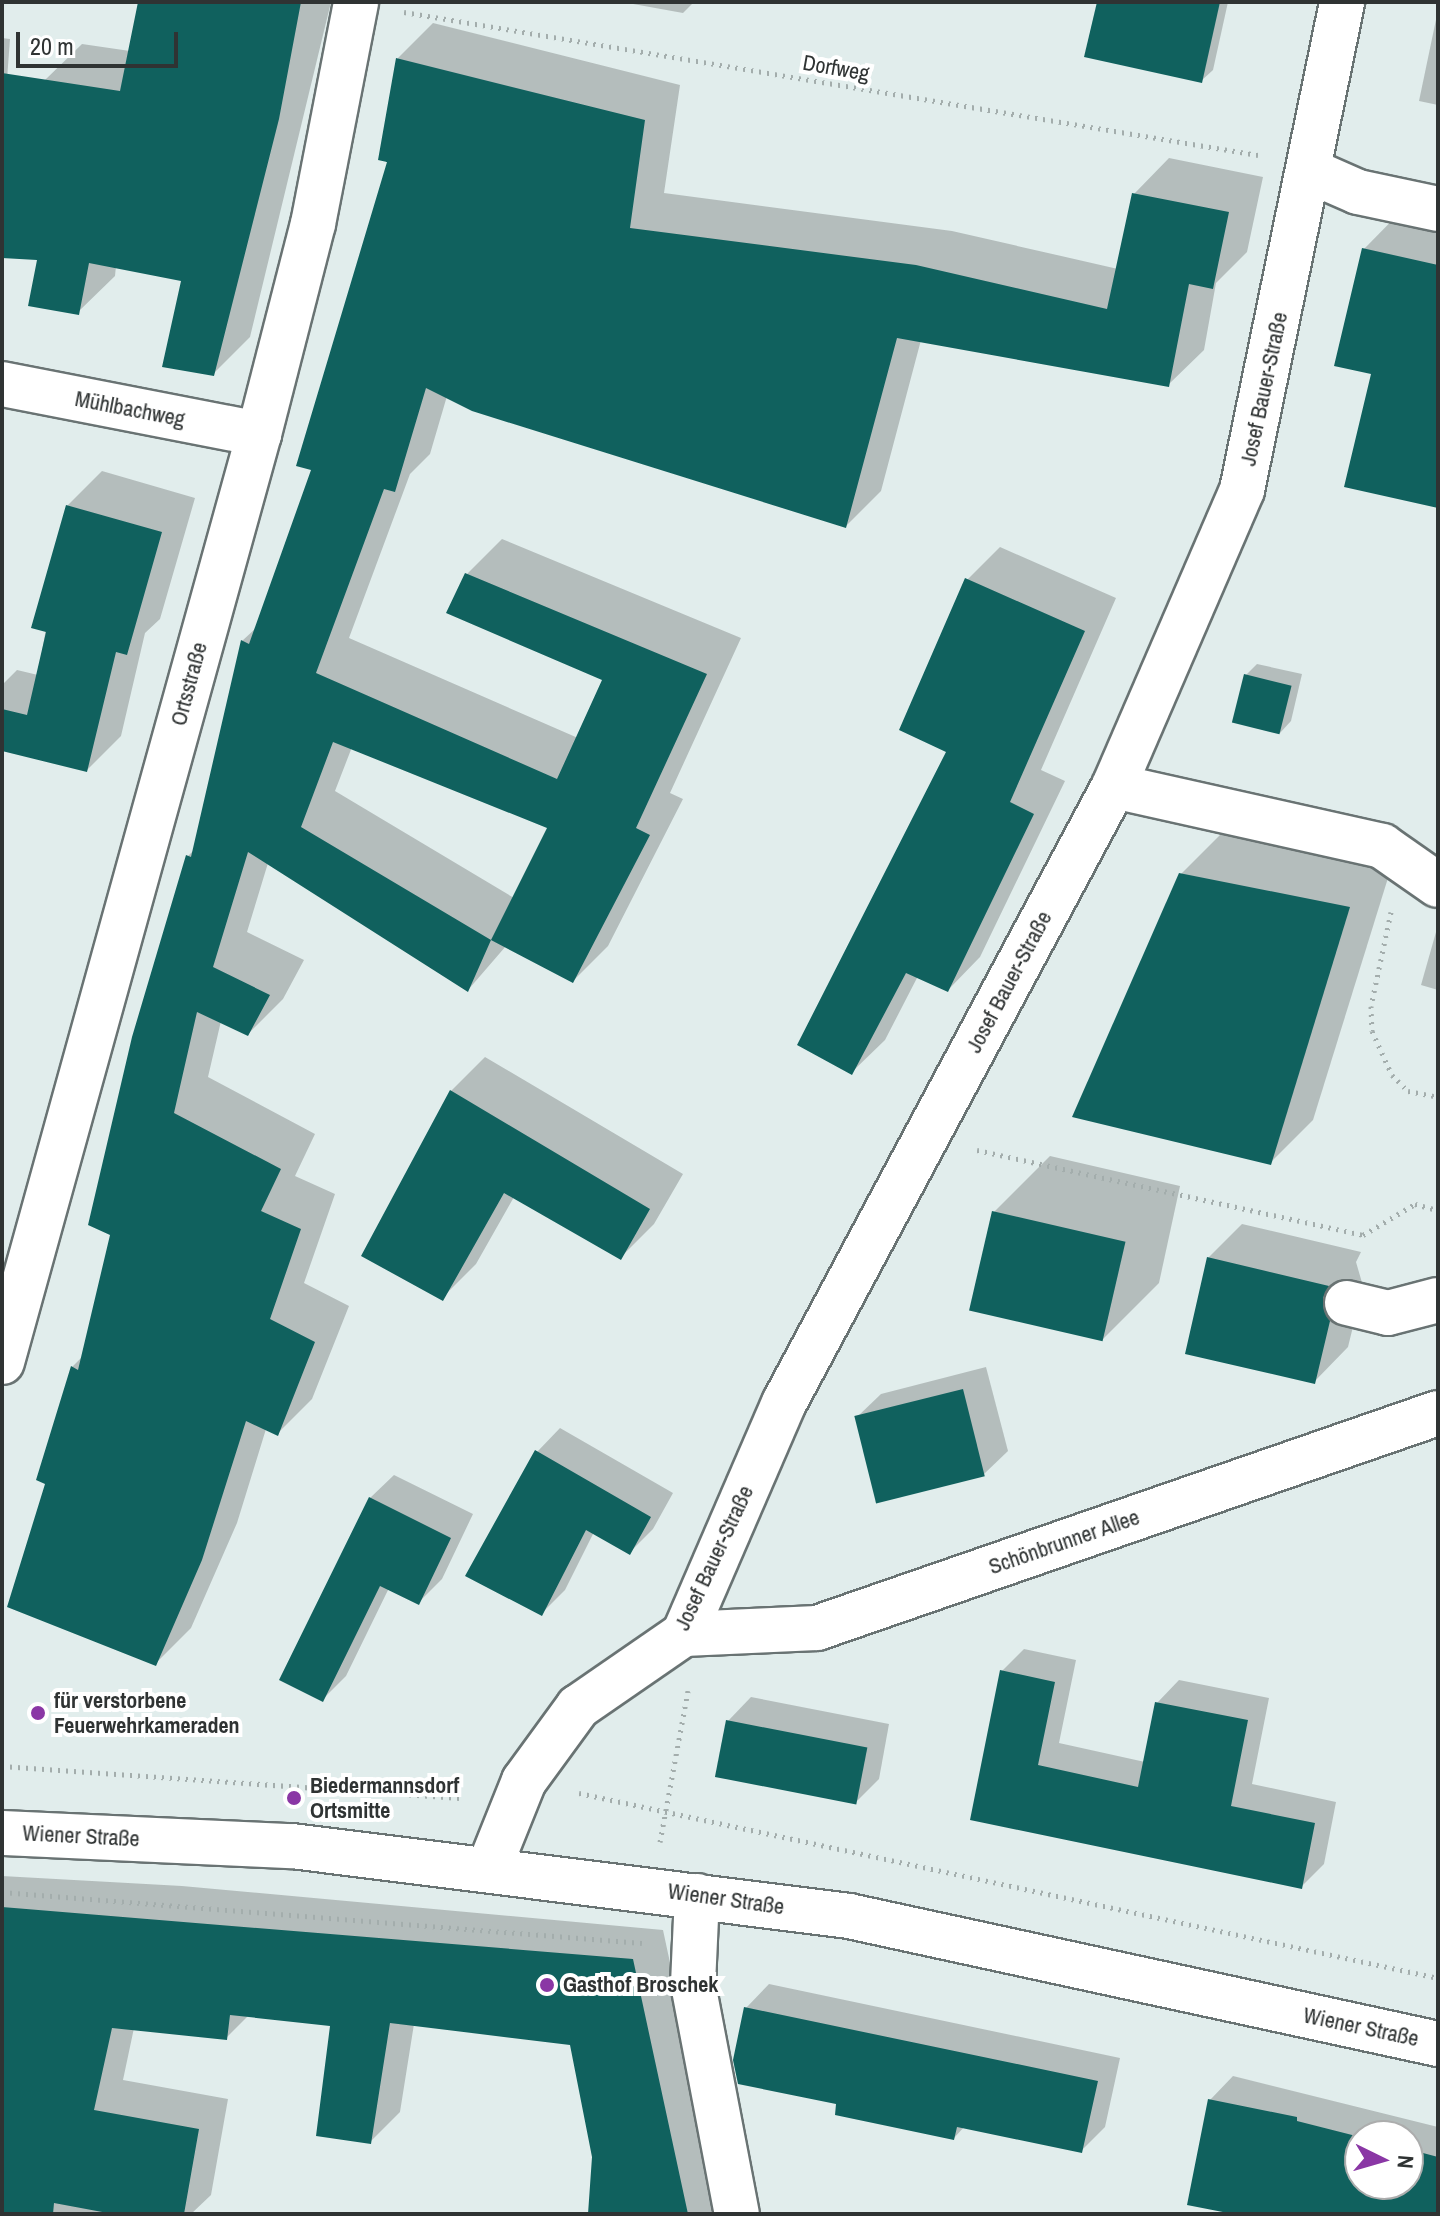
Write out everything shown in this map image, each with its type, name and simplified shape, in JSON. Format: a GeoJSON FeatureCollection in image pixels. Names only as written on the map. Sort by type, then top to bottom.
{"type":"FeatureCollection","features":[{"type":"Feature","properties":{"kind":"street","name":"Josef Bauer-Straße"},"geometry":{"type":"LineString","coordinates":[[489,1868],[524,1781],[578,1707],[684,1634],[784,1403],[1114,786],[1242,490],[1310,171],[1342,2]]}},
{"type":"Feature","properties":{"kind":"street","name":"Ortsstraße"},"geometry":{"type":"LineString","coordinates":[[2,1362],[259,434],[313,224],[356,3]]}},
{"type":"Feature","properties":{"kind":"street"},"geometry":{"type":"LineString","coordinates":[[1310,171],[1358,192],[1438,209]]}},
{"type":"Feature","properties":{"kind":"street","name":"Mühlbachweg"},"geometry":{"type":"LineString","coordinates":[[2,384],[259,434]]}},
{"type":"Feature","properties":{"kind":"street"},"geometry":{"type":"LineString","coordinates":[[1114,786],[1382,846],[1438,885]]}},
{"type":"Feature","properties":{"kind":"street"},"geometry":{"type":"LineString","coordinates":[[1347,1303],[1388,1313],[1438,1300]]}},
{"type":"Feature","properties":{"kind":"street","name":"Schönbrunner Allee"},"geometry":{"type":"LineString","coordinates":[[684,1634],[817,1628],[1438,1413]]}},
{"type":"Feature","properties":{"kind":"street","name":"Wiener Straße"},"geometry":{"type":"LineString","coordinates":[[2,1833],[292,1846],[489,1868],[849,1916],[1438,2044]]}},
{"type":"Feature","properties":{"kind":"street"},"geometry":{"type":"LineString","coordinates":[[697,1896],[693,1984],[737,2214]]}},
{"type":"Feature","properties":{"kind":"path","name":"Dorfweg"},"geometry":{"type":"LineString","coordinates":[[356,3],[1264,156],[1310,171]]}},
{"type":"Feature","properties":{"kind":"path"},"geometry":{"type":"LineString","coordinates":[[1387,902],[1392,914],[1371,1006],[1372,1031],[1392,1075],[1408,1091],[1438,1097]]}},
{"type":"Feature","properties":{"kind":"path"},"geometry":{"type":"LineString","coordinates":[[925,1139],[1363,1235],[1415,1204],[1438,1210]]}},
{"type":"Feature","properties":{"kind":"path"},"geometry":{"type":"LineString","coordinates":[[2,1766],[462,1799],[524,1781],[1438,1978]]}},
{"type":"Feature","properties":{"kind":"building"},"geometry":{"type":"Polygon","coordinates":[[[138,2],[301,2],[279,119],[214,376],[162,367],[181,281],[89,263],[79,315],[28,306],[37,260],[2,258],[2,73],[120,91],[138,2]]]}},
{"type":"Feature","properties":{"kind":"building"},"geometry":{"type":"Polygon","coordinates":[[[1097,2],[1220,2],[1202,83],[1084,57],[1097,2]]]}},
{"type":"Feature","properties":{"kind":"building"},"geometry":{"type":"Polygon","coordinates":[[[396,58],[645,120],[630,228],[916,265],[1107,309],[1132,193],[1229,212],[1213,289],[1189,284],[1169,387],[897,338],[846,528],[472,411],[426,388],[395,492],[384,489],[316,673],[557,779],[602,680],[446,613],[465,573],[707,674],[636,828],[650,835],[573,983],[491,940],[468,992],[248,852],[213,967],[270,995],[248,1036],[197,1012],[174,1113],[281,1169],[261,1211],[301,1229],[270,1319],[315,1342],[278,1436],[246,1421],[202,1560],[156,1666],[7,1607],[45,1484],[36,1480],[71,1366],[78,1370],[110,1235],[88,1225],[132,1037],[186,855],[191,857],[241,640],[249,644],[311,470],[296,466],[387,162],[378,160],[396,58]],[[333,742],[301,827],[491,940],[547,828],[333,742]]]}},
{"type":"Feature","properties":{"kind":"building"},"geometry":{"type":"Polygon","coordinates":[[[1362,248],[1438,265],[1438,508],[1344,487],[1371,374],[1334,366],[1362,248]]]}},
{"type":"Feature","properties":{"kind":"building"},"geometry":{"type":"Polygon","coordinates":[[[66,505],[162,532],[127,655],[116,652],[87,772],[2,751],[2,709],[27,715],[46,632],[31,628],[66,505]]]}},
{"type":"Feature","properties":{"kind":"building"},"geometry":{"type":"Polygon","coordinates":[[[965,578],[1085,631],[1010,802],[1034,814],[948,992],[906,973],[852,1075],[797,1045],[946,752],[899,730],[965,578]]]}},
{"type":"Feature","properties":{"kind":"building"},"geometry":{"type":"Polygon","coordinates":[[[1244,674],[1292,686],[1279,734],[1232,723],[1244,674]]]}},
{"type":"Feature","properties":{"kind":"building"},"geometry":{"type":"Polygon","coordinates":[[[1179,873],[1350,907],[1271,1165],[1072,1117],[1179,873]]]}},
{"type":"Feature","properties":{"kind":"building"},"geometry":{"type":"Polygon","coordinates":[[[450,1090],[650,1209],[621,1260],[504,1193],[443,1301],[361,1256],[450,1090]]]}},
{"type":"Feature","properties":{"kind":"building"},"geometry":{"type":"Polygon","coordinates":[[[992,1211],[1125,1242],[1103,1341],[969,1310],[992,1211]]]}},
{"type":"Feature","properties":{"kind":"building"},"geometry":{"type":"Polygon","coordinates":[[[1207,1257],[1329,1286],[1323,1298],[1330,1321],[1315,1384],[1185,1354],[1207,1257]]]}},
{"type":"Feature","properties":{"kind":"building"},"geometry":{"type":"Polygon","coordinates":[[[963,1389],[985,1476],[876,1503],[854,1416],[963,1389]]]}},
{"type":"Feature","properties":{"kind":"building"},"geometry":{"type":"Polygon","coordinates":[[[535,1450],[651,1517],[630,1555],[586,1530],[542,1616],[465,1576],[535,1450]]]}},
{"type":"Feature","properties":{"kind":"building"},"geometry":{"type":"Polygon","coordinates":[[[369,1497],[451,1538],[419,1605],[380,1586],[323,1702],[279,1680],[369,1497]]]}},
{"type":"Feature","properties":{"kind":"building"},"geometry":{"type":"Polygon","coordinates":[[[1000,1670],[1055,1682],[1038,1765],[1138,1787],[1155,1702],[1248,1720],[1231,1806],[1315,1823],[1302,1889],[970,1820],[1000,1670]]]}},
{"type":"Feature","properties":{"kind":"building"},"geometry":{"type":"Polygon","coordinates":[[[726,1720],[867,1747],[856,1804],[715,1777],[726,1720]]]}},
{"type":"Feature","properties":{"kind":"building"},"geometry":{"type":"Polygon","coordinates":[[[2,1907],[633,1959],[688,2214],[588,2214],[592,2157],[570,2045],[390,2023],[371,2144],[316,2136],[330,2026],[230,2015],[227,2040],[112,2028],[94,2110],[199,2129],[184,2214],[113,2214],[54,2203],[53,2214],[2,2214],[2,1907]]]}},
{"type":"Feature","properties":{"kind":"building"},"geometry":{"type":"Polygon","coordinates":[[[744,2007],[1098,2081],[1082,2153],[957,2127],[954,2140],[835,2115],[836,2104],[738,2084],[733,2060],[744,2007]]]}},
{"type":"Feature","properties":{"kind":"building"},"geometry":{"type":"Polygon","coordinates":[[[1208,2099],[1297,2117],[1297,2121],[1344,2133],[1344,2200],[1424,2200],[1424,2153],[1438,2157],[1438,2214],[1233,2214],[1187,2205],[1208,2099]]]}},
{"type":"Feature","properties":{"kind":"place","name":"für verstorbene Feuerwehrkameraden"},"geometry":{"type":"Point","coordinates":[38,1713]}},
{"type":"Feature","properties":{"kind":"place","name":"Biedermannsdorf Ortsmitte"},"geometry":{"type":"Point","coordinates":[294,1798]}},
{"type":"Feature","properties":{"kind":"place","name":"Gasthof Broschek"},"geometry":{"type":"Point","coordinates":[547,1985]}}]}
